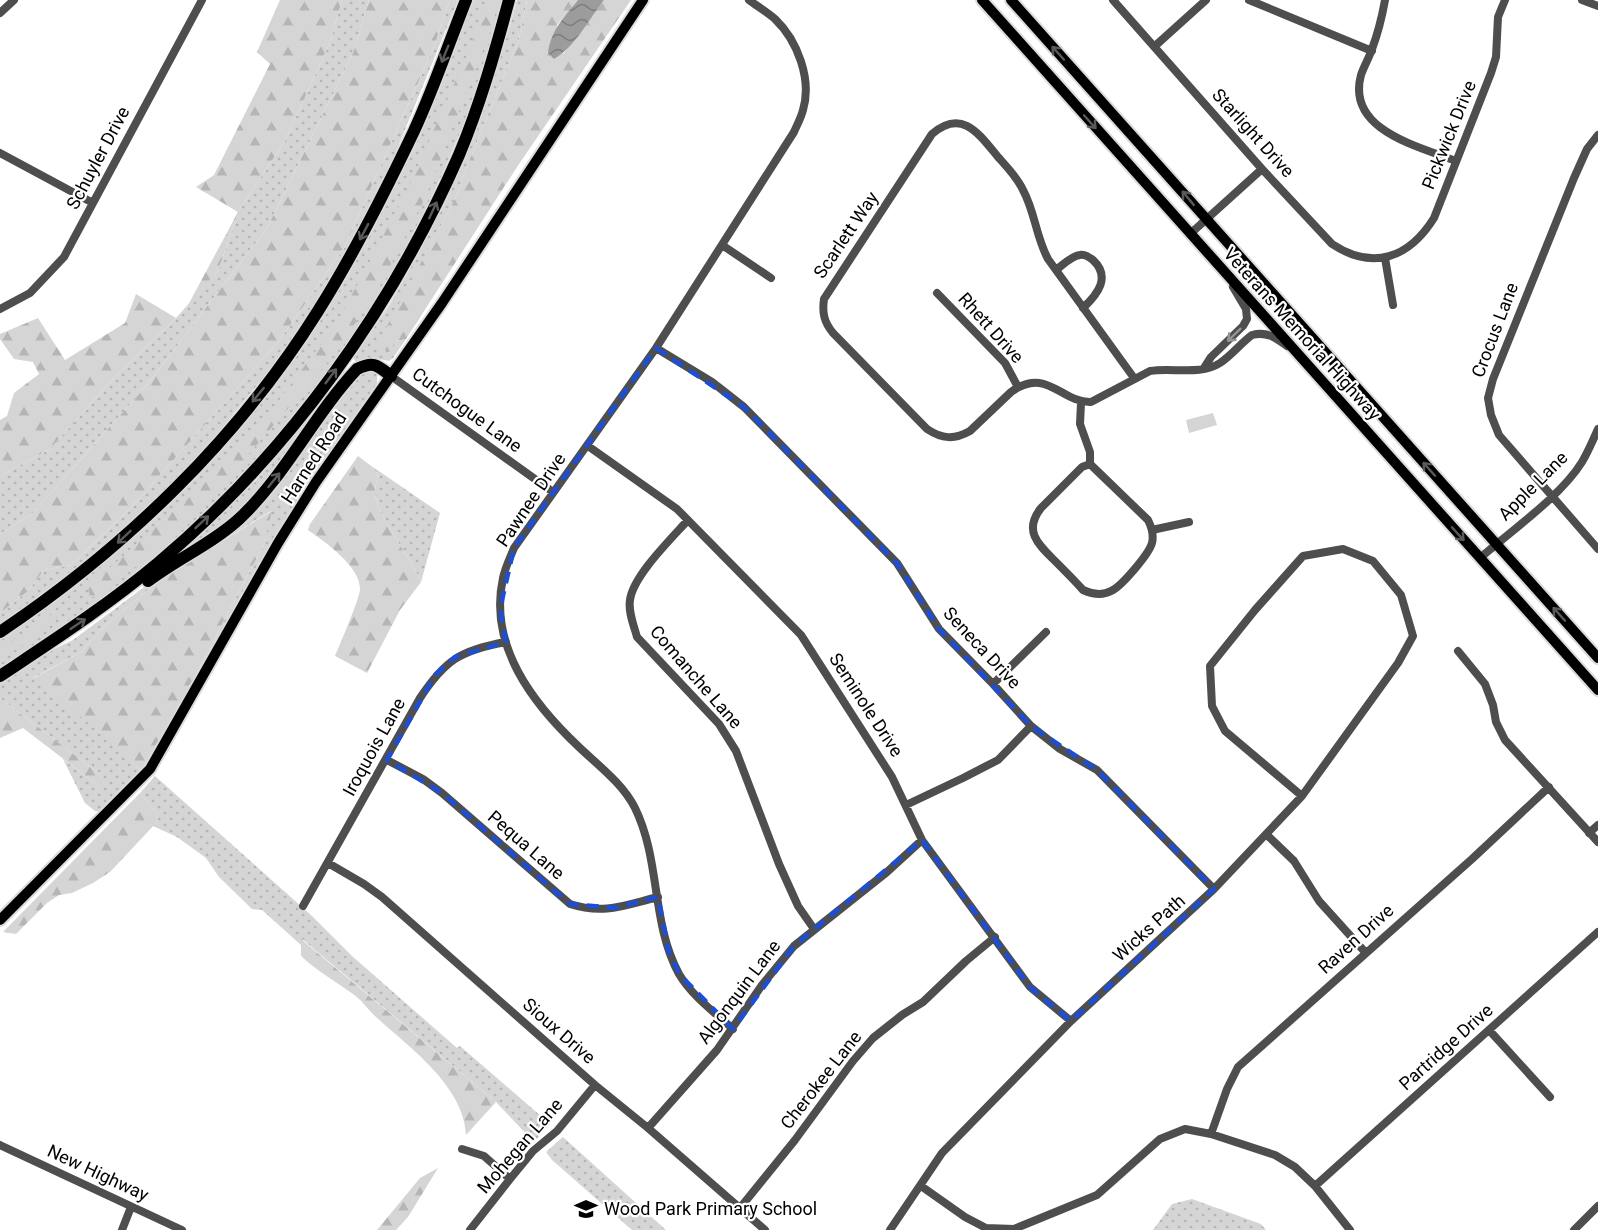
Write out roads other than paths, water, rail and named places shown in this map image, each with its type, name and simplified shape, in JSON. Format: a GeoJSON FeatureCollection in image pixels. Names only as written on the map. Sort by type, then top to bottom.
{"type":"FeatureCollection","features":[{"type":"Feature","properties":{"kind":"highway"},"geometry":{"type":"LineString","coordinates":[[0,632],[36,608],[110,550],[169,496],[221,439],[271,378],[317,313],[376,207],[415,129],[466,0]]}},
{"type":"Feature","properties":{"kind":"highway"},"geometry":{"type":"LineString","coordinates":[[0,676],[92,615],[159,562],[256,468],[336,370],[379,307],[424,230],[459,153],[493,59],[509,0]]}},
{"type":"Feature","properties":{"kind":"highway"},"geometry":{"type":"LineString","coordinates":[[110,601],[129,594],[241,518],[274,481],[357,369],[368,364],[376,365],[391,375]]}},
{"type":"Feature","properties":{"kind":"main road","name":"Harned Road"},"geometry":{"type":"LineString","coordinates":[[0,920],[150,769],[278,543],[322,473],[391,375],[643,0]]}},
{"type":"Feature","properties":{"kind":"main road","name":"Veterans Memorial Highway"},"geometry":{"type":"LineString","coordinates":[[982,0],[1598,690]]}},
{"type":"Feature","properties":{"kind":"main road","name":"Veterans Memorial Highway"},"geometry":{"type":"LineString","coordinates":[[1011,0],[1598,658]]}},
{"type":"Feature","properties":{"kind":"street"},"geometry":{"type":"LineString","coordinates":[[0,13],[14,0]]}},
{"type":"Feature","properties":{"kind":"street","name":"Schuyler Drive"},"geometry":{"type":"LineString","coordinates":[[0,309],[30,293],[64,257],[202,0]]}},
{"type":"Feature","properties":{"kind":"street","name":"Pawnee Drive"},"geometry":{"type":"LineString","coordinates":[[733,1029],[697,998],[680,975],[669,952],[645,832],[633,805],[614,780],[555,725],[522,681],[506,642],[500,609],[503,578],[514,548],[656,348],[794,132],[804,108],[806,85],[800,58],[790,37],[775,19],[749,0]]}},
{"type":"Feature","properties":{"kind":"street","name":"Starlight Drive"},"geometry":{"type":"LineString","coordinates":[[1113,0],[1262,169],[1332,244],[1345,253],[1361,258],[1385,258]]}},
{"type":"Feature","properties":{"kind":"street"},"geometry":{"type":"LineString","coordinates":[[1155,46],[1206,0]]}},
{"type":"Feature","properties":{"kind":"street"},"geometry":{"type":"LineString","coordinates":[[1249,0],[1372,51]]}},
{"type":"Feature","properties":{"kind":"street"},"geometry":{"type":"LineString","coordinates":[[1386,0],[1380,29],[1362,74],[1359,90],[1363,108],[1372,122],[1385,132],[1456,161]]}},
{"type":"Feature","properties":{"kind":"street","name":"Pickwick Drive"},"geometry":{"type":"LineString","coordinates":[[1385,258],[1401,252],[1423,235],[1434,218],[1491,74],[1496,57],[1498,17],[1505,0]]}},
{"type":"Feature","properties":{"kind":"street"},"geometry":{"type":"LineString","coordinates":[[1582,0],[1598,6]]}},
{"type":"Feature","properties":{"kind":"street","name":"Scarlett Way"},"geometry":{"type":"LineString","coordinates":[[1018,387],[962,436],[945,438],[927,429],[833,333],[823,314],[824,298],[927,141],[938,129],[951,123],[962,123],[977,132],[1018,180],[1028,199],[1042,248],[1134,378]]}},
{"type":"Feature","properties":{"kind":"street","name":"Crocus Lane"},"geometry":{"type":"LineString","coordinates":[[1598,135],[1587,148],[1574,178],[1516,319],[1488,398],[1491,415],[1499,435],[1598,549]]}},
{"type":"Feature","properties":{"kind":"street"},"geometry":{"type":"LineString","coordinates":[[0,153],[93,203]]}},
{"type":"Feature","properties":{"kind":"street"},"geometry":{"type":"LineString","coordinates":[[1190,234],[1262,169]]}},
{"type":"Feature","properties":{"kind":"street"},"geometry":{"type":"LineString","coordinates":[[722,245],[771,278]]}},
{"type":"Feature","properties":{"kind":"street"},"geometry":{"type":"LineString","coordinates":[[1056,270],[1073,256],[1080,255],[1086,255],[1099,267],[1102,273],[1101,285],[1083,308]]}},
{"type":"Feature","properties":{"kind":"street"},"geometry":{"type":"LineString","coordinates":[[1385,258],[1393,305]]}},
{"type":"Feature","properties":{"kind":"street"},"geometry":{"type":"LineString","coordinates":[[1204,368],[1211,357],[1243,326],[1246,319],[1246,309],[1220,267]]}},
{"type":"Feature","properties":{"kind":"street","name":"Rhett Drive"},"geometry":{"type":"LineString","coordinates":[[937,293],[1005,363],[1018,387]]}},
{"type":"Feature","properties":{"kind":"street"},"geometry":{"type":"LineString","coordinates":[[1018,387],[1041,383],[1054,387],[1081,403],[1098,400],[1150,371],[1186,370],[1218,364],[1247,339],[1260,333],[1269,334],[1298,354]]}},
{"type":"Feature","properties":{"kind":"street","name":"Seneca Drive"},"geometry":{"type":"LineString","coordinates":[[656,348],[712,382],[744,407],[897,563],[939,629],[1031,726],[1060,749],[1097,770],[1214,890]]}},
{"type":"Feature","properties":{"kind":"street","name":"Cutchogue Lane"},"geometry":{"type":"LineString","coordinates":[[391,375],[553,492]]}},
{"type":"Feature","properties":{"kind":"street"},"geometry":{"type":"LineString","coordinates":[[1081,403],[1080,424],[1090,452],[1090,464],[1148,520],[1152,530],[1152,543],[1146,555],[1117,588],[1101,594],[1083,590],[1038,544],[1033,529],[1036,515],[1082,467],[1090,464]]}},
{"type":"Feature","properties":{"kind":"street","name":"Apple Lane"},"geometry":{"type":"LineString","coordinates":[[1480,558],[1531,516],[1569,479],[1582,463],[1598,429]]}},
{"type":"Feature","properties":{"kind":"street","name":"Seminole Drive"},"geometry":{"type":"LineString","coordinates":[[588,446],[660,495],[688,520],[801,635],[869,739],[906,805],[922,840],[1030,987],[1071,1021]]}},
{"type":"Feature","properties":{"kind":"street","name":"Comanche Lane"},"geometry":{"type":"LineString","coordinates":[[688,520],[639,577],[630,600],[632,622],[637,637],[719,724],[736,752],[779,864],[798,906],[814,929]]}},
{"type":"Feature","properties":{"kind":"street"},"geometry":{"type":"LineString","coordinates":[[1152,530],[1189,522]]}},
{"type":"Feature","properties":{"kind":"street","name":"Wicks Path"},"geometry":{"type":"LineString","coordinates":[[890,1230],[942,1153],[1071,1021],[1214,890],[1302,796],[1398,663],[1413,636],[1401,595],[1373,561],[1343,549],[1303,556],[1255,609],[1210,666],[1212,706],[1225,731],[1302,796]]}},
{"type":"Feature","properties":{"kind":"street"},"geometry":{"type":"LineString","coordinates":[[993,684],[1046,633]]}},
{"type":"Feature","properties":{"kind":"street","name":"Iroquois Lane"},"geometry":{"type":"LineString","coordinates":[[303,906],[435,675],[455,657],[482,646],[506,642]]}},
{"type":"Feature","properties":{"kind":"street"},"geometry":{"type":"LineString","coordinates":[[1458,651],[1485,684],[1493,705],[1496,722],[1506,740],[1598,842]]}},
{"type":"Feature","properties":{"kind":"street"},"geometry":{"type":"LineString","coordinates":[[906,805],[998,759],[1031,726]]}},
{"type":"Feature","properties":{"kind":"street","name":"Pequa Lane"},"geometry":{"type":"LineString","coordinates":[[387,760],[423,779],[442,793],[570,904],[588,910],[614,908],[658,897]]}},
{"type":"Feature","properties":{"kind":"street","name":"Raven Drive"},"geometry":{"type":"LineString","coordinates":[[1211,1134],[1227,1089],[1238,1067],[1365,952],[1472,860],[1549,787]]}},
{"type":"Feature","properties":{"kind":"street"},"geometry":{"type":"LineString","coordinates":[[1589,832],[1598,825]]}},
{"type":"Feature","properties":{"kind":"street"},"geometry":{"type":"LineString","coordinates":[[1267,835],[1294,861],[1319,901],[1365,952]]}},
{"type":"Feature","properties":{"kind":"street","name":"Algonquin Lane"},"geometry":{"type":"LineString","coordinates":[[648,1128],[717,1050],[777,965],[814,929],[887,872],[922,840]]}},
{"type":"Feature","properties":{"kind":"street","name":"Sioux Drive"},"geometry":{"type":"LineString","coordinates":[[328,863],[382,897],[594,1085],[648,1128],[765,1230]]}},
{"type":"Feature","properties":{"kind":"street","name":"Partridge Drive"},"geometry":{"type":"LineString","coordinates":[[1315,1186],[1598,933]]}},
{"type":"Feature","properties":{"kind":"street","name":"Cherokee Lane"},"geometry":{"type":"LineString","coordinates":[[740,1208],[873,1038],[923,1002],[995,937]]}},
{"type":"Feature","properties":{"kind":"street"},"geometry":{"type":"LineString","coordinates":[[1489,1030],[1551,1097]]}},
{"type":"Feature","properties":{"kind":"street","name":"Mohegan Lane"},"geometry":{"type":"LineString","coordinates":[[470,1230],[533,1151],[557,1131],[594,1085]]}},
{"type":"Feature","properties":{"kind":"street"},"geometry":{"type":"LineString","coordinates":[[921,1186],[965,1217],[986,1228],[1014,1229],[1097,1195],[1160,1139],[1185,1129],[1211,1134],[1275,1155],[1295,1167],[1315,1186],[1350,1230]]}},
{"type":"Feature","properties":{"kind":"street","name":"New Highway"},"geometry":{"type":"LineString","coordinates":[[0,1145],[182,1230]]}},
{"type":"Feature","properties":{"kind":"street"},"geometry":{"type":"LineString","coordinates":[[462,1149],[484,1156],[510,1179]]}},
{"type":"Feature","properties":{"kind":"street"},"geometry":{"type":"LineString","coordinates":[[1574,1230],[1598,1206]]}},
{"type":"Feature","properties":{"kind":"street"},"geometry":{"type":"LineString","coordinates":[[122,1230],[131,1207]]}},
{"type":"Feature","properties":{"kind":"water"},"geometry":{"type":"Polygon","coordinates":[[[578,0],[604,0],[575,40],[554,59],[548,53],[552,37],[578,0]]]}},
{"type":"Feature","properties":{"kind":"place","name":"Wood Park Primary School"},"geometry":{"type":"Point","coordinates":[586,1209]}}]}
